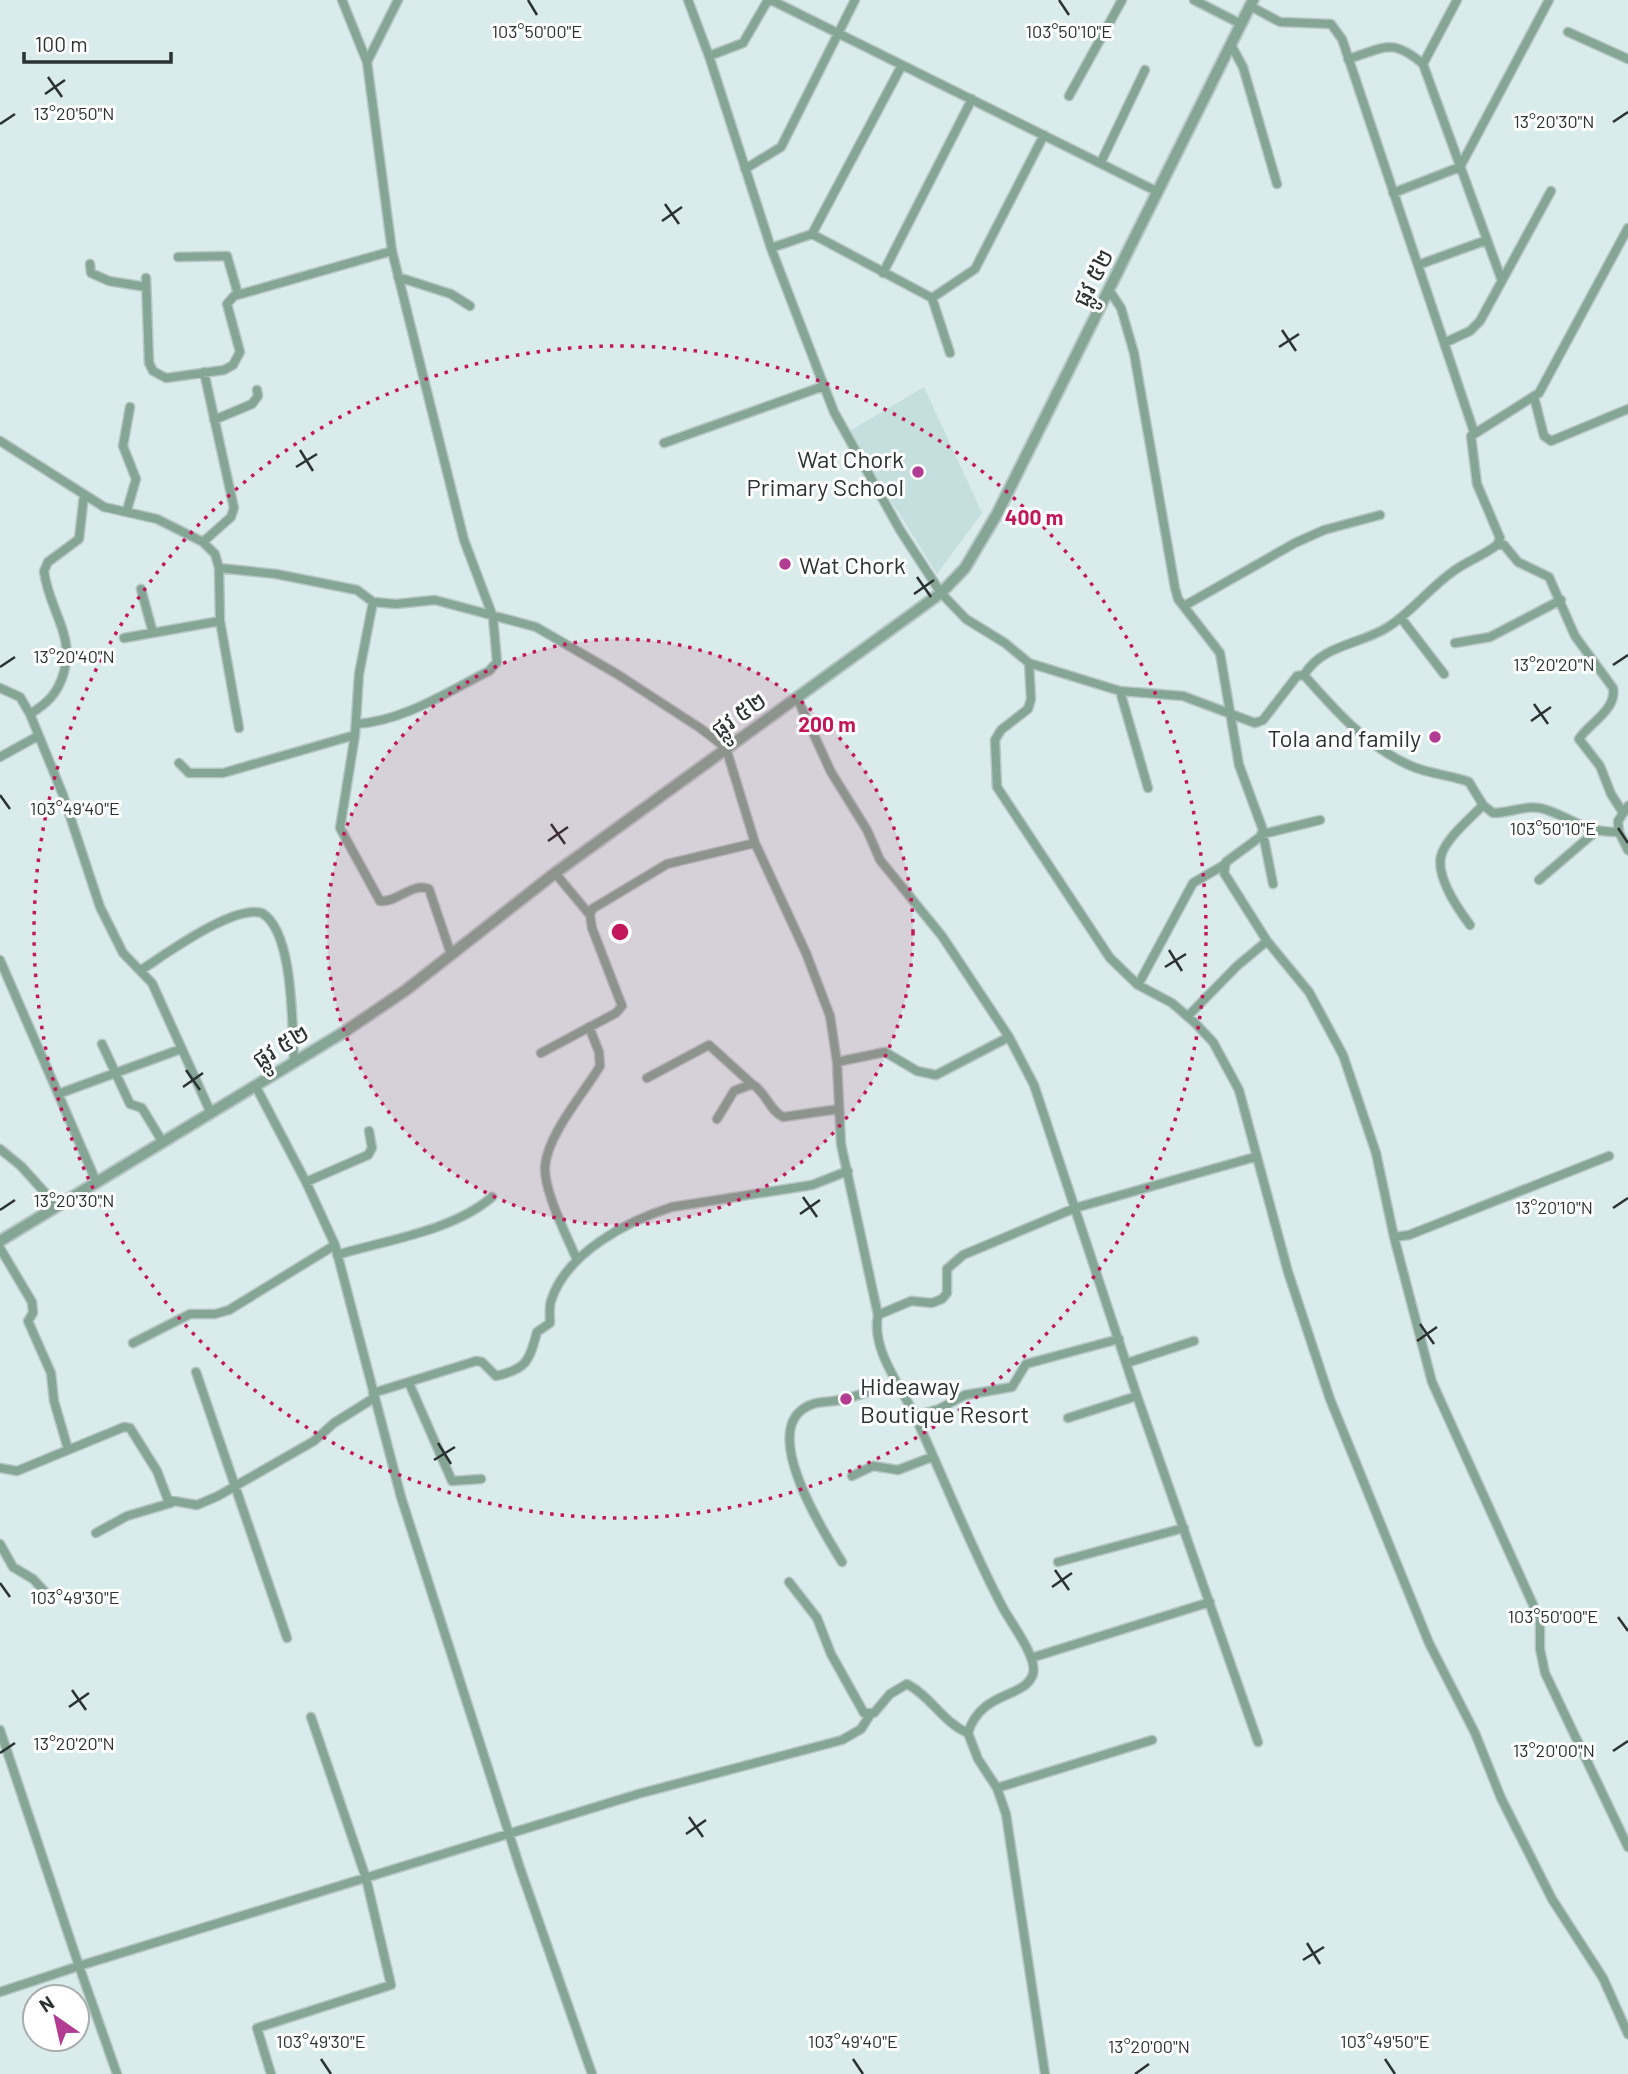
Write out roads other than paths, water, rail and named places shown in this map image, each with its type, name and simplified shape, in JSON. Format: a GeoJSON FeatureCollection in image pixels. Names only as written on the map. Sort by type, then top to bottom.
{"type":"FeatureCollection","features":[{"type":"Feature","properties":{"kind":"street"},"geometry":{"type":"LineString","coordinates":[[342,0],[367,62],[392,251],[464,540],[494,617],[497,662],[494,668],[409,712],[372,723],[356,724]]}},
{"type":"Feature","properties":{"kind":"street"},"geometry":{"type":"LineString","coordinates":[[367,62],[398,0]]}},
{"type":"Feature","properties":{"kind":"street"},"geometry":{"type":"LineString","coordinates":[[688,0],[709,56],[771,248],[834,412],[900,530],[942,593],[966,619],[1005,643],[1029,663],[1120,691],[1183,696],[1231,716],[1259,722],[1297,676],[1304,675]]}},
{"type":"Feature","properties":{"kind":"street"},"geometry":{"type":"LineString","coordinates":[[709,56],[743,43],[770,0],[1158,192]]}},
{"type":"Feature","properties":{"kind":"street"},"geometry":{"type":"LineString","coordinates":[[746,169],[781,147],[855,0]]}},
{"type":"Feature","properties":{"kind":"street"},"geometry":{"type":"LineString","coordinates":[[1069,96],[1122,0]]}},
{"type":"Feature","properties":{"kind":"street"},"geometry":{"type":"LineString","coordinates":[[1194,0],[1241,24]]}},
{"type":"Feature","properties":{"kind":"street"},"geometry":{"type":"LineString","coordinates":[[1423,64],[1457,0]]}},
{"type":"Feature","properties":{"kind":"street"},"geometry":{"type":"LineString","coordinates":[[1394,193],[1460,167],[1549,0]]}},
{"type":"Feature","properties":{"kind":"street"},"geometry":{"type":"LineString","coordinates":[[1252,3],[1280,22],[1331,24],[1342,39],[1474,432]]}},
{"type":"Feature","properties":{"kind":"street","name":"ផ្លូវ ៥២"},"geometry":{"type":"LineString","coordinates":[[0,1241],[406,990],[555,873],[942,593],[965,568],[979,547],[1252,3]]}},
{"type":"Feature","properties":{"kind":"street"},"geometry":{"type":"LineString","coordinates":[[1568,32],[1628,60]]}},
{"type":"Feature","properties":{"kind":"street"},"geometry":{"type":"LineString","coordinates":[[1231,45],[1243,66],[1277,184]]}},
{"type":"Feature","properties":{"kind":"street"},"geometry":{"type":"LineString","coordinates":[[1348,59],[1393,46],[1402,47],[1423,64],[1502,281]]}},
{"type":"Feature","properties":{"kind":"street"},"geometry":{"type":"LineString","coordinates":[[771,248],[812,234],[902,65]]}},
{"type":"Feature","properties":{"kind":"street"},"geometry":{"type":"LineString","coordinates":[[1101,162],[1145,70]]}},
{"type":"Feature","properties":{"kind":"street"},"geometry":{"type":"LineString","coordinates":[[883,273],[972,99]]}},
{"type":"Feature","properties":{"kind":"street"},"geometry":{"type":"LineString","coordinates":[[932,298],[975,269],[1044,135]]}},
{"type":"Feature","properties":{"kind":"street"},"geometry":{"type":"LineString","coordinates":[[1444,343],[1475,327],[1551,191]]}},
{"type":"Feature","properties":{"kind":"street"},"geometry":{"type":"LineString","coordinates":[[1497,545],[1500,538],[1475,478],[1469,441],[1474,432],[1539,393],[1628,228]]}},
{"type":"Feature","properties":{"kind":"street"},"geometry":{"type":"LineString","coordinates":[[812,234],[932,298],[950,353]]}},
{"type":"Feature","properties":{"kind":"street"},"geometry":{"type":"LineString","coordinates":[[1418,265],[1487,240]]}},
{"type":"Feature","properties":{"kind":"street"},"geometry":{"type":"LineString","coordinates":[[90,264],[91,273],[98,278],[146,282],[149,363],[153,371],[166,378],[224,370],[237,360],[240,352],[227,304],[239,294],[392,251]]}},
{"type":"Feature","properties":{"kind":"street"},"geometry":{"type":"LineString","coordinates":[[177,257],[228,256],[239,294]]}},
{"type":"Feature","properties":{"kind":"street"},"geometry":{"type":"LineString","coordinates":[[398,277],[451,294],[470,306]]}},
{"type":"Feature","properties":{"kind":"street"},"geometry":{"type":"LineString","coordinates":[[1109,290],[1121,308],[1134,353],[1169,565],[1177,594],[1220,653],[1239,765],[1263,834],[1273,884]]}},
{"type":"Feature","properties":{"kind":"street"},"geometry":{"type":"LineString","coordinates":[[203,542],[234,513],[204,372]]}},
{"type":"Feature","properties":{"kind":"street"},"geometry":{"type":"LineString","coordinates":[[664,443],[824,386]]}},
{"type":"Feature","properties":{"kind":"street"},"geometry":{"type":"LineString","coordinates":[[214,420],[252,404],[258,396],[257,390]]}},
{"type":"Feature","properties":{"kind":"street"},"geometry":{"type":"LineString","coordinates":[[1534,397],[1544,436],[1551,441],[1628,409]]}},
{"type":"Feature","properties":{"kind":"street"},"geometry":{"type":"LineString","coordinates":[[127,510],[136,479],[123,446],[130,407]]}},
{"type":"Feature","properties":{"kind":"street"},"geometry":{"type":"LineString","coordinates":[[0,441],[104,507],[127,510],[157,519],[203,542],[215,554],[219,568],[220,621],[239,728]]}},
{"type":"Feature","properties":{"kind":"street"},"geometry":{"type":"LineString","coordinates":[[30,713],[53,696],[68,657],[66,635],[44,571],[48,562],[79,539],[84,495]]}},
{"type":"Feature","properties":{"kind":"street"},"geometry":{"type":"LineString","coordinates":[[1184,606],[1295,543],[1324,530],[1380,515]]}},
{"type":"Feature","properties":{"kind":"street"},"geometry":{"type":"LineString","coordinates":[[1304,675],[1310,665],[1326,653],[1375,634],[1401,618],[1454,570],[1497,545],[1504,545],[1527,567],[1539,570],[1549,577],[1575,636],[1613,688],[1614,696],[1609,707],[1579,739],[1600,766],[1611,794],[1625,808],[1618,821],[1619,832],[1628,850]]}},
{"type":"Feature","properties":{"kind":"street"},"geometry":{"type":"LineString","coordinates":[[219,568],[358,590],[373,602],[396,604],[435,600],[536,627],[701,728],[726,748],[755,843],[811,965],[830,1016],[837,1062],[841,1144],[878,1315],[881,1344],[985,1574],[1031,1658],[1033,1674],[1030,1680],[1017,1690],[983,1706],[976,1713],[968,1732]]}},
{"type":"Feature","properties":{"kind":"street"},"geometry":{"type":"LineString","coordinates":[[141,589],[153,633]]}},
{"type":"Feature","properties":{"kind":"street"},"geometry":{"type":"LineString","coordinates":[[1455,643],[1490,637],[1561,600]]}},
{"type":"Feature","properties":{"kind":"street"},"geometry":{"type":"LineString","coordinates":[[373,602],[359,674],[355,735],[340,821],[343,835],[380,901],[388,901],[417,888],[429,890],[451,954]]}},
{"type":"Feature","properties":{"kind":"street"},"geometry":{"type":"LineString","coordinates":[[1401,618],[1444,674]]}},
{"type":"Feature","properties":{"kind":"street"},"geometry":{"type":"LineString","coordinates":[[124,638],[220,621]]}},
{"type":"Feature","properties":{"kind":"street"},"geometry":{"type":"LineString","coordinates":[[1029,663],[1030,705],[1001,730],[995,740],[995,782],[1110,958],[1138,985],[1172,1003],[1188,1016],[1213,1042],[1227,1065],[1243,1103],[1255,1157],[1330,1399],[1429,1643],[1475,1733],[1500,1798],[1552,1899],[1604,1978],[1628,2034]]}},
{"type":"Feature","properties":{"kind":"street"},"geometry":{"type":"LineString","coordinates":[[1304,675],[1350,725],[1378,748],[1412,767],[1469,782],[1483,805],[1493,813],[1528,808],[1546,809],[1595,832],[1619,832]]}},
{"type":"Feature","properties":{"kind":"street"},"geometry":{"type":"LineString","coordinates":[[0,688],[20,697],[30,713],[63,795],[100,907],[123,953],[152,983],[210,1111]]}},
{"type":"Feature","properties":{"kind":"street"},"geometry":{"type":"LineString","coordinates":[[1120,691],[1149,788]]}},
{"type":"Feature","properties":{"kind":"street"},"geometry":{"type":"LineString","coordinates":[[797,698],[831,772],[867,830],[880,860],[942,936],[1009,1037],[1034,1086],[1137,1396],[1258,1742]]}},
{"type":"Feature","properties":{"kind":"street"},"geometry":{"type":"LineString","coordinates":[[179,763],[189,773],[223,773],[355,735]]}},
{"type":"Feature","properties":{"kind":"street"},"geometry":{"type":"LineString","coordinates":[[0,757],[38,737]]}},
{"type":"Feature","properties":{"kind":"street"},"geometry":{"type":"LineString","coordinates":[[1470,925],[1446,884],[1441,854],[1483,805]]}},
{"type":"Feature","properties":{"kind":"street"},"geometry":{"type":"LineString","coordinates":[[1138,985],[1193,883],[1224,865],[1263,834],[1320,820]]}},
{"type":"Feature","properties":{"kind":"street"},"geometry":{"type":"LineString","coordinates":[[1539,880],[1595,832]]}},
{"type":"Feature","properties":{"kind":"street"},"geometry":{"type":"LineString","coordinates":[[590,915],[597,905],[667,864],[755,843]]}},
{"type":"Feature","properties":{"kind":"street"},"geometry":{"type":"LineString","coordinates":[[1224,865],[1225,876],[1267,941],[1309,992],[1343,1055],[1376,1153],[1394,1237],[1432,1382],[1540,1620],[1540,1649],[1545,1673],[1628,1847]]}},
{"type":"Feature","properties":{"kind":"street"},"geometry":{"type":"LineString","coordinates":[[541,1053],[620,1010],[622,999],[605,965],[590,915],[555,873]]}},
{"type":"Feature","properties":{"kind":"street"},"geometry":{"type":"LineString","coordinates":[[141,970],[211,926],[250,913],[262,913],[271,920],[288,962],[294,1061]]}},
{"type":"Feature","properties":{"kind":"street"},"geometry":{"type":"LineString","coordinates":[[1188,1016],[1237,966],[1267,941]]}},
{"type":"Feature","properties":{"kind":"street"},"geometry":{"type":"LineString","coordinates":[[0,960],[96,1181]]}},
{"type":"Feature","properties":{"kind":"street"},"geometry":{"type":"LineString","coordinates":[[577,1260],[556,1209],[545,1167],[550,1149],[600,1066],[599,1052],[589,1027]]}},
{"type":"Feature","properties":{"kind":"street"},"geometry":{"type":"LineString","coordinates":[[837,1062],[885,1052],[917,1072],[936,1075],[1009,1037]]}},
{"type":"Feature","properties":{"kind":"street"},"geometry":{"type":"LineString","coordinates":[[102,1044],[130,1104],[142,1108],[162,1141]]}},
{"type":"Feature","properties":{"kind":"street"},"geometry":{"type":"LineString","coordinates":[[647,1077],[709,1045],[763,1093],[777,1114],[783,1117],[839,1109]]}},
{"type":"Feature","properties":{"kind":"street"},"geometry":{"type":"LineString","coordinates":[[58,1094],[181,1049]]}},
{"type":"Feature","properties":{"kind":"street"},"geometry":{"type":"LineString","coordinates":[[716,1119],[734,1091],[752,1084]]}},
{"type":"Feature","properties":{"kind":"street"},"geometry":{"type":"LineString","coordinates":[[255,1085],[306,1182],[335,1245],[401,1497],[510,1836],[592,2074]]}},
{"type":"Feature","properties":{"kind":"street"},"geometry":{"type":"LineString","coordinates":[[306,1182],[368,1155],[372,1148],[369,1131]]}},
{"type":"Feature","properties":{"kind":"street"},"geometry":{"type":"LineString","coordinates":[[0,1149],[21,1166],[57,1206]]}},
{"type":"Feature","properties":{"kind":"street"},"geometry":{"type":"LineString","coordinates":[[1394,1237],[1409,1235],[1609,1156]]}},
{"type":"Feature","properties":{"kind":"street"},"geometry":{"type":"LineString","coordinates":[[878,1315],[911,1301],[932,1303],[942,1299],[947,1293],[947,1269],[963,1255],[1075,1208],[1255,1157]]}},
{"type":"Feature","properties":{"kind":"street"},"geometry":{"type":"LineString","coordinates":[[96,1533],[125,1517],[171,1503],[197,1505],[314,1441],[334,1423],[374,1395],[476,1361],[482,1362],[496,1376],[525,1365],[537,1332],[550,1322],[551,1300],[567,1270],[605,1240],[662,1210],[812,1185],[848,1171]]}},
{"type":"Feature","properties":{"kind":"street"},"geometry":{"type":"LineString","coordinates":[[337,1255],[416,1234],[476,1209],[492,1197]]}},
{"type":"Feature","properties":{"kind":"street"},"geometry":{"type":"LineString","coordinates":[[133,1343],[190,1314],[215,1314],[229,1310],[335,1245]]}},
{"type":"Feature","properties":{"kind":"street"},"geometry":{"type":"LineString","coordinates":[[0,1248],[32,1302],[33,1313],[28,1321],[51,1373],[54,1401],[68,1450]]}},
{"type":"Feature","properties":{"kind":"street"},"geometry":{"type":"LineString","coordinates":[[915,1416],[939,1409],[965,1395],[1012,1387],[1026,1364],[1119,1339]]}},
{"type":"Feature","properties":{"kind":"street"},"geometry":{"type":"LineString","coordinates":[[1127,1363],[1194,1341]]}},
{"type":"Feature","properties":{"kind":"street"},"geometry":{"type":"LineString","coordinates":[[196,1372],[287,1638]]}},
{"type":"Feature","properties":{"kind":"street"},"geometry":{"type":"LineString","coordinates":[[409,1383],[452,1481],[481,1479]]}},
{"type":"Feature","properties":{"kind":"street"},"geometry":{"type":"LineString","coordinates":[[842,1562],[824,1534],[794,1473],[791,1434],[801,1410],[816,1402],[838,1401],[897,1383]]}},
{"type":"Feature","properties":{"kind":"street"},"geometry":{"type":"LineString","coordinates":[[1068,1418],[1137,1396]]}},
{"type":"Feature","properties":{"kind":"street"},"geometry":{"type":"LineString","coordinates":[[0,1468],[17,1471],[117,1429],[130,1428],[157,1471],[166,1497],[171,1503]]}},
{"type":"Feature","properties":{"kind":"street"},"geometry":{"type":"LineString","coordinates":[[852,1476],[873,1466],[898,1470],[932,1457]]}},
{"type":"Feature","properties":{"kind":"street"},"geometry":{"type":"LineString","coordinates":[[1058,1562],[1184,1528]]}},
{"type":"Feature","properties":{"kind":"street"},"geometry":{"type":"LineString","coordinates":[[0,1544],[13,1567],[33,1579],[47,1594]]}},
{"type":"Feature","properties":{"kind":"street"},"geometry":{"type":"LineString","coordinates":[[789,1583],[813,1611],[831,1654],[864,1713],[870,1715]]}},
{"type":"Feature","properties":{"kind":"street"},"geometry":{"type":"LineString","coordinates":[[1031,1658],[1210,1602]]}},
{"type":"Feature","properties":{"kind":"street"},"geometry":{"type":"LineString","coordinates":[[0,1992],[510,1836],[638,1794],[842,1740],[861,1729],[870,1715],[900,1686],[907,1684],[917,1689],[946,1721],[968,1732],[978,1759],[997,1788],[1013,1850],[1045,2074]]}},
{"type":"Feature","properties":{"kind":"street"},"geometry":{"type":"LineString","coordinates":[[271,2074],[257,2028],[391,1985],[366,1878],[311,1717]]}},
{"type":"Feature","properties":{"kind":"street"},"geometry":{"type":"LineString","coordinates":[[0,1730],[117,2074]]}},
{"type":"Feature","properties":{"kind":"street"},"geometry":{"type":"LineString","coordinates":[[997,1788],[1152,1740]]}},
{"type":"Feature","properties":{"kind":"place","name":"Wat Chork Primary School"},"geometry":{"type":"Point","coordinates":[918,472]}},
{"type":"Feature","properties":{"kind":"place","name":"Wat Chork"},"geometry":{"type":"Point","coordinates":[785,564]}},
{"type":"Feature","properties":{"kind":"place","name":"Tola and family"},"geometry":{"type":"Point","coordinates":[1435,737]}},
{"type":"Feature","properties":{"kind":"place","name":"Hideaway Boutique Resort"},"geometry":{"type":"Point","coordinates":[846,1399]}}]}
